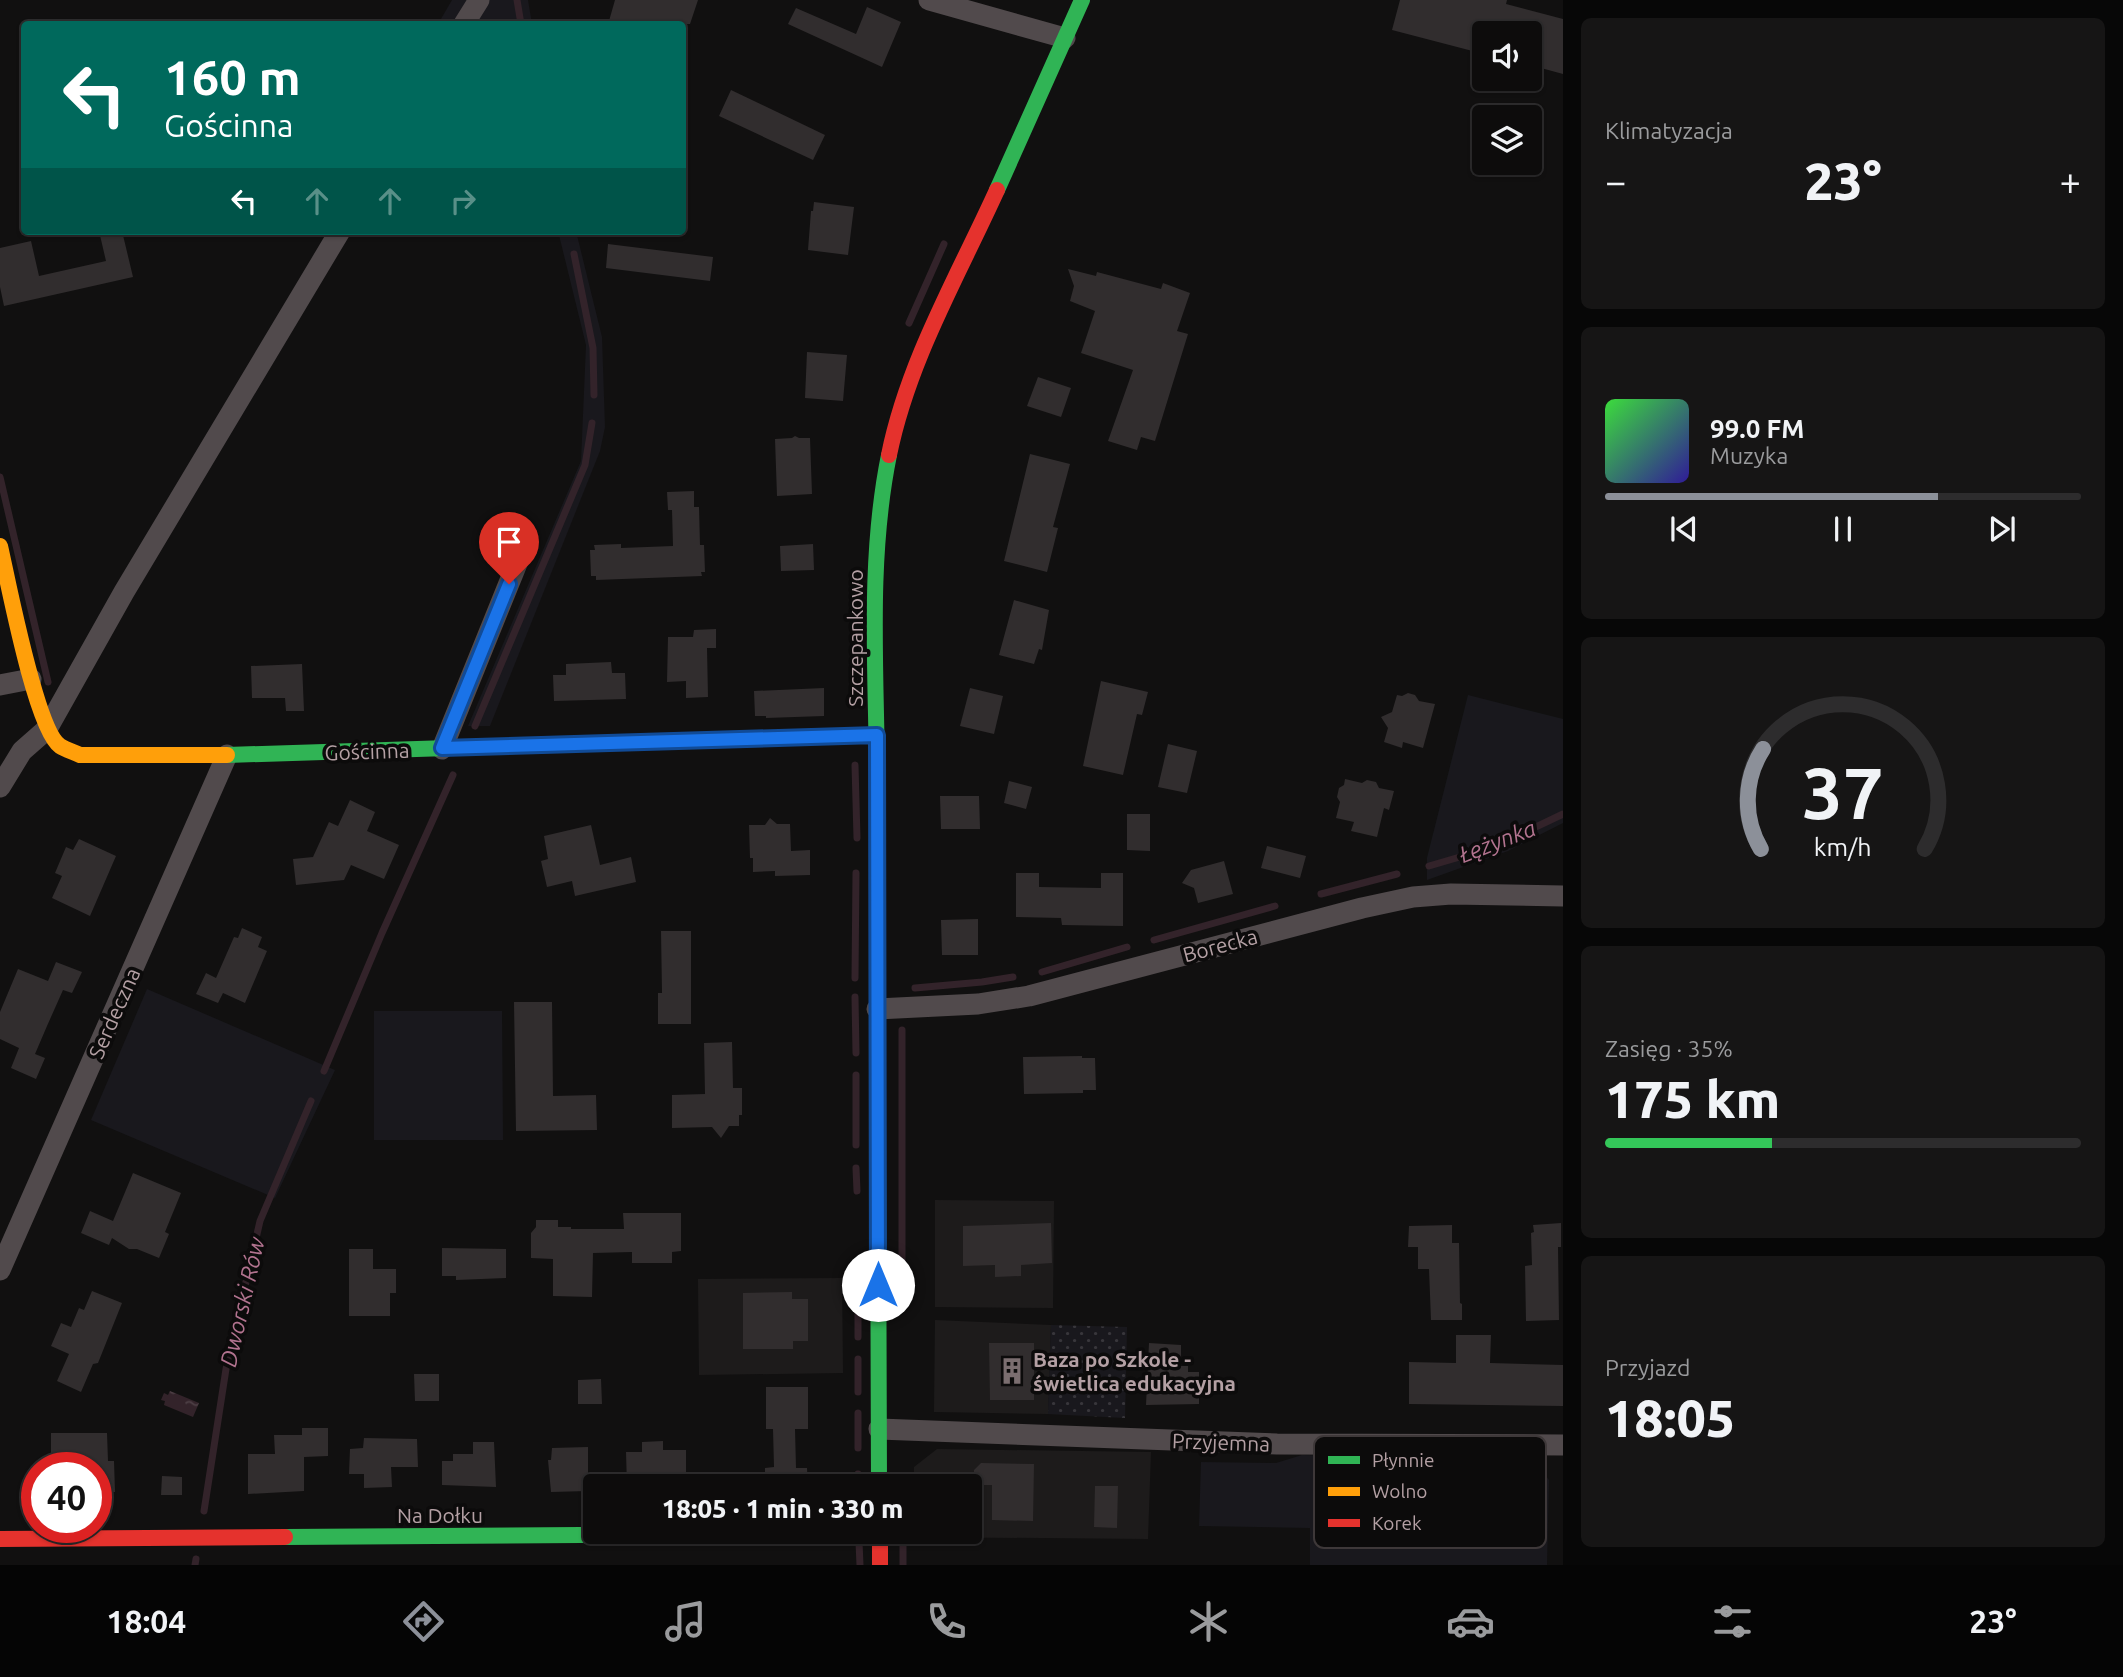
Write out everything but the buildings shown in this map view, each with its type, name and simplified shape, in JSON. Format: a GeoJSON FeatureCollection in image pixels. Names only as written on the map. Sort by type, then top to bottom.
{"type":"FeatureCollection","features":[{"type":"Feature","properties":{"kind":"street"},"geometry":{"type":"LineString","coordinates":[[466,21],[479,0]]}},
{"type":"Feature","properties":{"kind":"street"},"geometry":{"type":"LineString","coordinates":[[929,0],[1065,38]]}},
{"type":"Feature","properties":{"kind":"street","name":"Szczepankowo"},"geometry":{"type":"LineString","coordinates":[[879,1474],[877,541],[891,444],[907,391],[930,333],[1082,0]]}},
{"type":"Feature","properties":{"kind":"street"},"geometry":{"type":"LineString","coordinates":[[0,787],[22,751],[47,729],[124,592],[338,235]]}},
{"type":"Feature","properties":{"kind":"street"},"geometry":{"type":"LineString","coordinates":[[0,546],[31,679],[47,729]]}},
{"type":"Feature","properties":{"kind":"street"},"geometry":{"type":"LineString","coordinates":[[442,748],[518,561]]}},
{"type":"Feature","properties":{"kind":"street"},"geometry":{"type":"LineString","coordinates":[[0,685],[31,679]]}},
{"type":"Feature","properties":{"kind":"street","name":"Gościnna"},"geometry":{"type":"LineString","coordinates":[[47,729],[59,746],[80,755],[227,755],[877,735]]}},
{"type":"Feature","properties":{"kind":"street","name":"Serdeczna"},"geometry":{"type":"LineString","coordinates":[[0,1270],[227,755]]}},
{"type":"Feature","properties":{"kind":"street","name":"Borecka"},"geometry":{"type":"LineString","coordinates":[[877,1009],[978,1004],[1029,996],[1413,897],[1451,894],[1563,896]]}},
{"type":"Feature","properties":{"kind":"street","name":"Przyjemna"},"geometry":{"type":"LineString","coordinates":[[879,1429],[1314,1444]]}},
{"type":"Feature","properties":{"kind":"street","name":"Na Dołku"},"geometry":{"type":"LineString","coordinates":[[0,1539],[583,1534]]}},
{"type":"Feature","properties":{"kind":"street"},"geometry":{"type":"LineString","coordinates":[[880,1544],[880,1565]]}},
{"type":"Feature","properties":{"kind":"shaded area"},"geometry":{"type":"Polygon","coordinates":[[[452,0],[528,0],[532,21],[440,21],[452,0]]]}},
{"type":"Feature","properties":{"kind":"shaded area"},"geometry":{"type":"Polygon","coordinates":[[[559,235],[577,235],[602,337],[605,427],[600,451],[490,726],[468,726],[581,461],[586,345],[559,235]]]}},
{"type":"Feature","properties":{"kind":"shaded area"},"geometry":{"type":"Polygon","coordinates":[[[1468,695],[1563,719],[1563,823],[1508,851],[1427,880],[1427,858],[1468,695]]]}},
{"type":"Feature","properties":{"kind":"shaded area"},"geometry":{"type":"Polygon","coordinates":[[[147,989],[335,1070],[275,1198],[91,1120],[147,989]]]}},
{"type":"Feature","properties":{"kind":"shaded area"},"geometry":{"type":"Polygon","coordinates":[[[374,1011],[502,1011],[503,1140],[374,1140],[374,1011]]]}},
{"type":"Feature","properties":{"kind":"shaded area"},"geometry":{"type":"Polygon","coordinates":[[[935,1200],[1054,1201],[1053,1308],[935,1307],[935,1200]]]}},
{"type":"Feature","properties":{"kind":"shaded area"},"geometry":{"type":"Polygon","coordinates":[[[842,1278],[843,1373],[699,1375],[698,1279],[842,1278]]]}},
{"type":"Feature","properties":{"kind":"shaded area"},"geometry":{"type":"Polygon","coordinates":[[[935,1320],[1051,1325],[1048,1414],[934,1412],[935,1320]]]}},
{"type":"Feature","properties":{"kind":"shaded area"},"geometry":{"type":"Polygon","coordinates":[[[1051,1325],[1127,1327],[1125,1418],[1048,1414],[1051,1325]]]}},
{"type":"Feature","properties":{"kind":"shaded area"},"geometry":{"type":"Polygon","coordinates":[[[937,1449],[1151,1452],[1148,1539],[982,1538],[982,1474],[914,1474],[914,1467],[937,1449]]]}},
{"type":"Feature","properties":{"kind":"shaded area"},"geometry":{"type":"Polygon","coordinates":[[[1302,1455],[1314,1455],[1314,1548],[1546,1548],[1546,1476],[1549,1480],[1547,1565],[1310,1565],[1310,1528],[1199,1526],[1201,1462],[1276,1463],[1302,1455]]]}},
{"type":"Feature","properties":{"kind":"water"},"geometry":{"type":"Polygon","coordinates":[[[170,1391],[199,1403],[193,1417],[164,1405],[165,1401],[161,1400],[164,1393],[168,1395],[170,1391]]]}},
{"type":"Feature","properties":{"kind":"waterway","name":"Dworski Rów"},"geometry":{"type":"LineString","coordinates":[[517,0],[520,21]]}},
{"type":"Feature","properties":{"kind":"waterway"},"geometry":{"type":"LineString","coordinates":[[909,323],[944,244]]}},
{"type":"Feature","properties":{"kind":"waterway","name":"Dworski Rów"},"geometry":{"type":"LineString","coordinates":[[574,254],[593,348],[594,395]]}},
{"type":"Feature","properties":{"kind":"waterway","name":"Dworski Rów"},"geometry":{"type":"LineString","coordinates":[[475,726],[585,465],[592,423]]}},
{"type":"Feature","properties":{"kind":"waterway"},"geometry":{"type":"LineString","coordinates":[[0,477],[48,682]]}},
{"type":"Feature","properties":{"kind":"waterway"},"geometry":{"type":"LineString","coordinates":[[855,765],[857,838]]}},
{"type":"Feature","properties":{"kind":"waterway","name":"Dworski Rów"},"geometry":{"type":"LineString","coordinates":[[324,1071],[453,775]]}},
{"type":"Feature","properties":{"kind":"waterway","name":"Łężynka"},"geometry":{"type":"LineString","coordinates":[[1429,866],[1494,847],[1563,814]]}},
{"type":"Feature","properties":{"kind":"waterway"},"geometry":{"type":"LineString","coordinates":[[855,978],[856,873]]}},
{"type":"Feature","properties":{"kind":"waterway","name":"Łężynka"},"geometry":{"type":"LineString","coordinates":[[1321,894],[1397,874]]}},
{"type":"Feature","properties":{"kind":"waterway","name":"Łężynka"},"geometry":{"type":"LineString","coordinates":[[1154,940],[1275,906]]}},
{"type":"Feature","properties":{"kind":"waterway","name":"Łężynka"},"geometry":{"type":"LineString","coordinates":[[1042,972],[1127,947]]}},
{"type":"Feature","properties":{"kind":"waterway","name":"Łężynka"},"geometry":{"type":"LineString","coordinates":[[915,988],[1013,977]]}},
{"type":"Feature","properties":{"kind":"waterway"},"geometry":{"type":"LineString","coordinates":[[855,997],[856,1053]]}},
{"type":"Feature","properties":{"kind":"waterway"},"geometry":{"type":"LineString","coordinates":[[902,1030],[902,1290]]}},
{"type":"Feature","properties":{"kind":"waterway"},"geometry":{"type":"LineString","coordinates":[[856,1075],[856,1145]]}},
{"type":"Feature","properties":{"kind":"waterway","name":"Dworski Rów"},"geometry":{"type":"LineString","coordinates":[[204,1511],[226,1369],[260,1221],[311,1101]]}},
{"type":"Feature","properties":{"kind":"waterway"},"geometry":{"type":"LineString","coordinates":[[856,1168],[857,1191]]}},
{"type":"Feature","properties":{"kind":"waterway"},"geometry":{"type":"LineString","coordinates":[[858,1292],[858,1337]]}},
{"type":"Feature","properties":{"kind":"waterway"},"geometry":{"type":"LineString","coordinates":[[858,1359],[858,1392]]}},
{"type":"Feature","properties":{"kind":"waterway"},"geometry":{"type":"LineString","coordinates":[[858,1413],[858,1448]]}},
{"type":"Feature","properties":{"kind":"waterway"},"geometry":{"type":"LineString","coordinates":[[859,1544],[860,1565]]}},
{"type":"Feature","properties":{"kind":"waterway"},"geometry":{"type":"LineString","coordinates":[[903,1544],[903,1565]]}},
{"type":"Feature","properties":{"kind":"waterway","name":"Dworski Rów"},"geometry":{"type":"LineString","coordinates":[[195,1565],[196,1559]]}},
{"type":"Feature","properties":{"kind":"traffic: fast"},"geometry":{"type":"LineString","coordinates":[[997,190],[1082,0]]}},
{"type":"Feature","properties":{"kind":"traffic: fast"},"geometry":{"type":"LineString","coordinates":[[877,771],[876,573],[882,494],[889,455]]}},
{"type":"Feature","properties":{"kind":"traffic: fast"},"geometry":{"type":"LineString","coordinates":[[227,755],[608,743]]}},
{"type":"Feature","properties":{"kind":"traffic: fast"},"geometry":{"type":"LineString","coordinates":[[878,1159],[879,1474]]}},
{"type":"Feature","properties":{"kind":"traffic: fast"},"geometry":{"type":"LineString","coordinates":[[285,1537],[583,1535]]}},
{"type":"Feature","properties":{"kind":"traffic: slow"},"geometry":{"type":"LineString","coordinates":[[0,546],[33,685],[51,734],[60,746],[80,755],[227,755]]}},
{"type":"Feature","properties":{"kind":"traffic: slow"},"geometry":{"type":"LineString","coordinates":[[608,743],[877,735]]}},
{"type":"Feature","properties":{"kind":"traffic: jam"},"geometry":{"type":"LineString","coordinates":[[889,455],[897,420],[921,353],[997,190]]}},
{"type":"Feature","properties":{"kind":"traffic: jam"},"geometry":{"type":"LineString","coordinates":[[877,771],[878,1159]]}},
{"type":"Feature","properties":{"kind":"traffic: jam"},"geometry":{"type":"LineString","coordinates":[[0,1539],[285,1537]]}},
{"type":"Feature","properties":{"kind":"traffic: jam"},"geometry":{"type":"LineString","coordinates":[[880,1544],[880,1565]]}},
{"type":"Feature","properties":{"kind":"place","name":"Baza po Szkole - świetlica edukacyjna"},"geometry":{"type":"Point","coordinates":[1012,1371]}},
{"type":"Feature","properties":{"kind":"route"},"geometry":{"type":"LineString","coordinates":[[509,584],[442,748],[877,735],[878,1285]]}}]}
